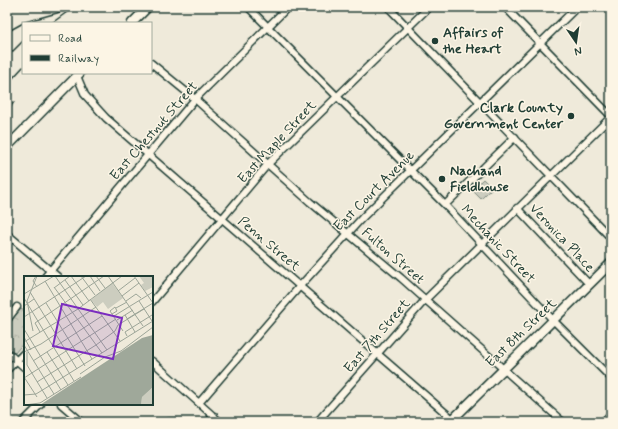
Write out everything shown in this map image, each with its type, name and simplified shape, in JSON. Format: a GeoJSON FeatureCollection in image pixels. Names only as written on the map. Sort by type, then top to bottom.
{"type":"FeatureCollection","features":[{"type":"Feature","properties":{"kind":"main road"},"geometry":{"type":"LineString","coordinates":[[133,22],[148,7]]}},
{"type":"Feature","properties":{"kind":"main road"},"geometry":{"type":"LineString","coordinates":[[7,147],[78,75]]}},
{"type":"Feature","properties":{"kind":"main road","name":"East 8th Street"},"geometry":{"type":"LineString","coordinates":[[453,421],[502,369],[611,263]]}},
{"type":"Feature","properties":{"kind":"street","name":"Mechanic Street"},"geometry":{"type":"LineString","coordinates":[[248,7],[336,97],[446,205],[553,320],[611,378]]}},
{"type":"Feature","properties":{"kind":"street","name":"East Chestnut Street"},"geometry":{"type":"LineString","coordinates":[[46,276],[195,99],[288,7]]}},
{"type":"Feature","properties":{"kind":"street"},"geometry":{"type":"LineString","coordinates":[[388,7],[551,174],[611,238]]}},
{"type":"Feature","properties":{"kind":"street","name":"East Maple Street"},"geometry":{"type":"LineString","coordinates":[[153,301],[268,164],[429,7]]}},
{"type":"Feature","properties":{"kind":"street"},"geometry":{"type":"LineString","coordinates":[[505,7],[611,116]]}},
{"type":"Feature","properties":{"kind":"street","name":"East Court Avenue"},"geometry":{"type":"LineString","coordinates":[[199,403],[348,233],[577,7]]}},
{"type":"Feature","properties":{"kind":"street","name":"Fulton Street"},"geometry":{"type":"LineString","coordinates":[[152,64],[195,99],[310,202],[348,233],[563,422]]}},
{"type":"Feature","properties":{"kind":"street","name":"Penn Street"},"geometry":{"type":"LineString","coordinates":[[78,75],[85,95],[96,109],[222,220],[378,353],[453,421]]}},
{"type":"Feature","properties":{"kind":"street","name":"East 7th Street"},"geometry":{"type":"LineString","coordinates":[[317,422],[425,300],[611,116]]}},
{"type":"Feature","properties":{"kind":"street"},"geometry":{"type":"LineString","coordinates":[[446,205],[515,137]]}},
{"type":"Feature","properties":{"kind":"street","name":"Veronica Place"},"geometry":{"type":"LineString","coordinates":[[517,208],[589,284]]}},
{"type":"Feature","properties":{"kind":"street"},"geometry":{"type":"LineString","coordinates":[[7,234],[57,276]]}},
{"type":"Feature","properties":{"kind":"street"},"geometry":{"type":"LineString","coordinates":[[7,320],[17,307]]}},
{"type":"Feature","properties":{"kind":"street"},"geometry":{"type":"LineString","coordinates":[[7,352],[24,367]]}},
{"type":"Feature","properties":{"kind":"street"},"geometry":{"type":"LineString","coordinates":[[7,370],[24,353]]}},
{"type":"Feature","properties":{"kind":"street"},"geometry":{"type":"LineString","coordinates":[[153,362],[220,422]]}},
{"type":"Feature","properties":{"kind":"street"},"geometry":{"type":"LineString","coordinates":[[23,422],[40,405]]}},
{"type":"Feature","properties":{"kind":"street"},"geometry":{"type":"LineString","coordinates":[[64,405],[82,422]]}},
{"type":"Feature","properties":{"kind":"street"},"geometry":{"type":"LineString","coordinates":[[603,422],[611,414]]}},
{"type":"Feature","properties":{"kind":"street"},"geometry":{"type":"LineString","coordinates":[[208,422],[214,416]]}},
{"type":"Feature","properties":{"kind":"street"},"geometry":{"type":"LineString","coordinates":[[169,422],[174,422]]}},
{"type":"Feature","properties":{"kind":"green space"},"geometry":{"type":"Polygon","coordinates":[[[483,179],[492,188],[481,199],[472,190],[483,179]]]}},
{"type":"Feature","properties":{"kind":"green space"},"geometry":{"type":"Polygon","coordinates":[[[21,309],[24,310],[24,342],[15,353],[7,346],[7,325],[21,309]]]}},
{"type":"Feature","properties":{"kind":"railway"},"geometry":{"type":"LineString","coordinates":[[25,22],[72,7]]}},
{"type":"Feature","properties":{"kind":"railway"},"geometry":{"type":"LineString","coordinates":[[53,22],[67,12]]}},
{"type":"Feature","properties":{"kind":"railway"},"geometry":{"type":"LineString","coordinates":[[7,32],[22,24]]}},
{"type":"Feature","properties":{"kind":"railway"},"geometry":{"type":"LineString","coordinates":[[7,57],[22,42]]}},
{"type":"Feature","properties":{"kind":"railway"},"geometry":{"type":"LineString","coordinates":[[11,80],[22,68]]}},
{"type":"Feature","properties":{"kind":"railway"},"geometry":{"type":"LineString","coordinates":[[7,111],[14,102]]}},
{"type":"Feature","properties":{"kind":"place","name":"Affairs of the Heart"},"geometry":{"type":"Point","coordinates":[435,41]}},
{"type":"Feature","properties":{"kind":"place","name":"Clark County Government Center"},"geometry":{"type":"Point","coordinates":[571,116]}},
{"type":"Feature","properties":{"kind":"place","name":"Nachand Fieldhouse"},"geometry":{"type":"Point","coordinates":[442,179]}}]}
